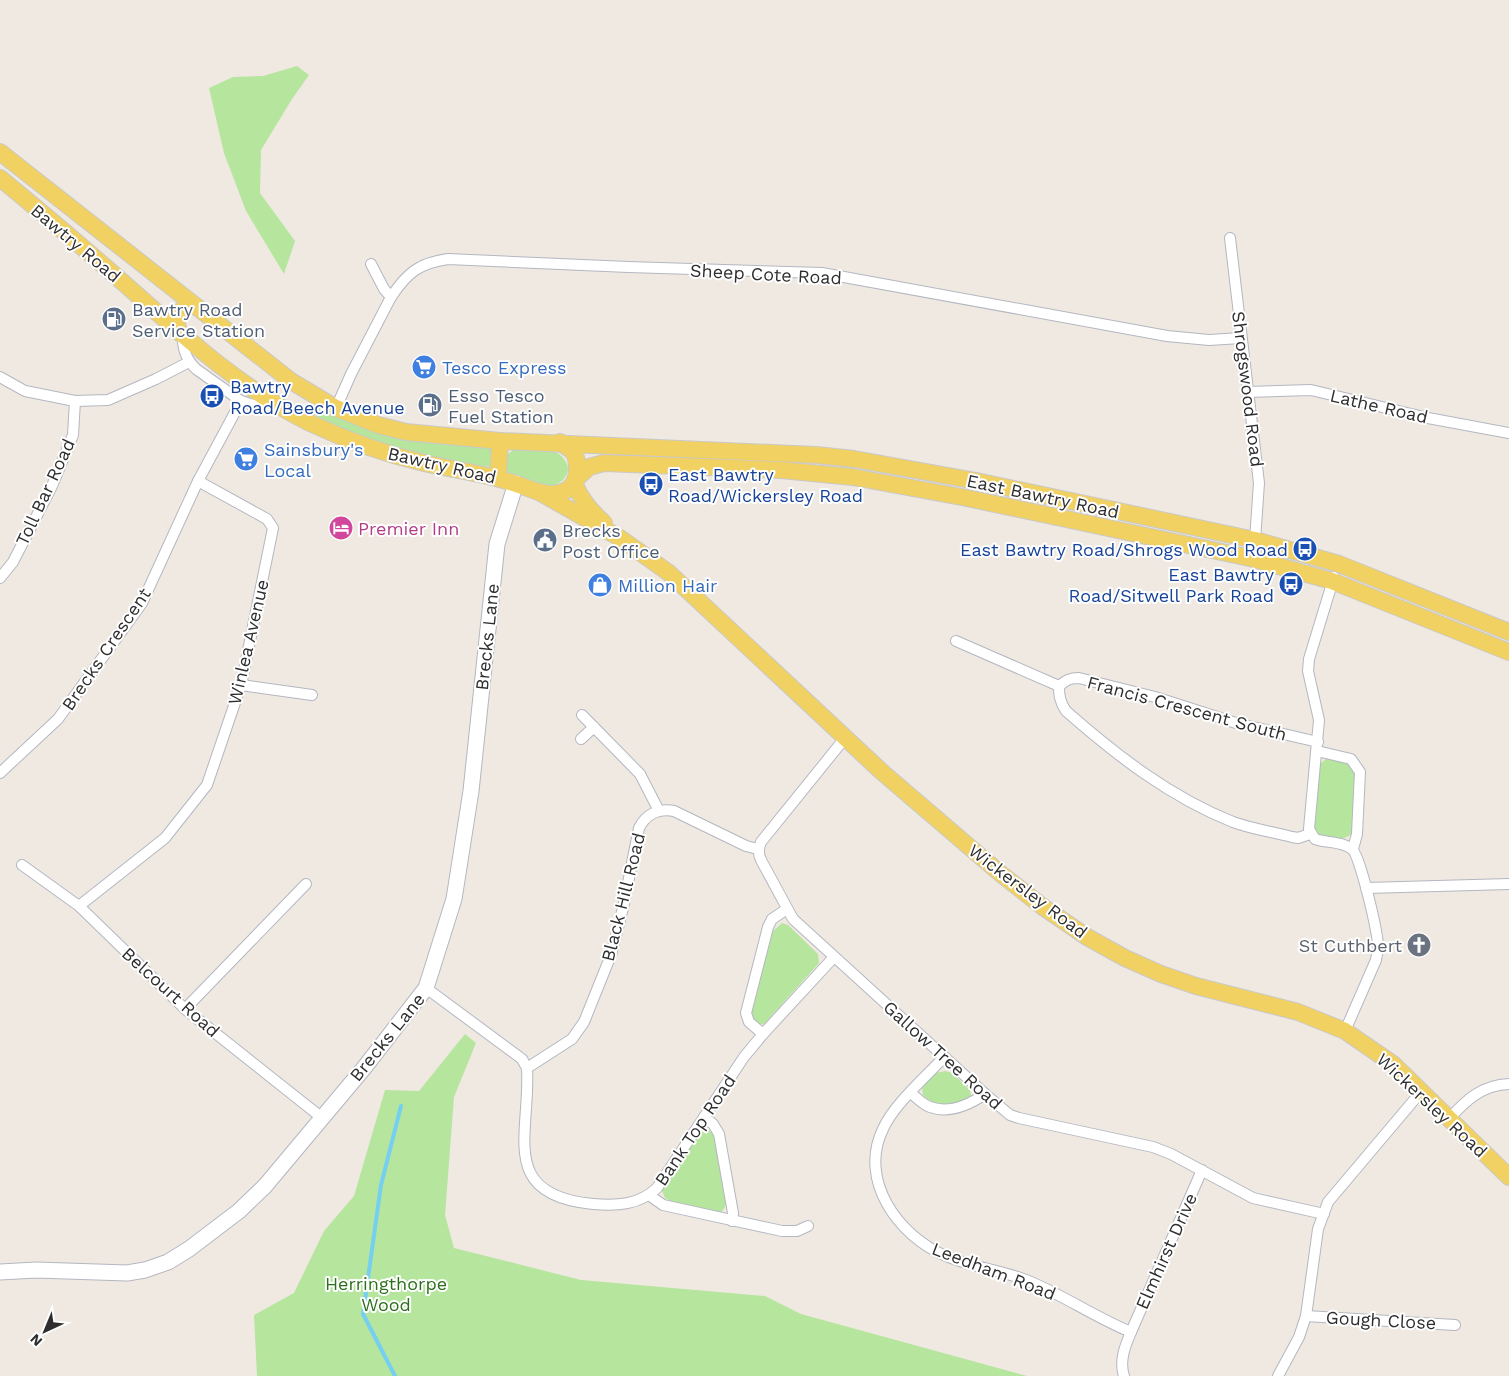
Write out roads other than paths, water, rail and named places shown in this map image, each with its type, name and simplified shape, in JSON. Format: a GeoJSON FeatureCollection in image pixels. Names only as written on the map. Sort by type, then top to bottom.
{"type":"FeatureCollection","features":[{"type":"Feature","properties":{"kind":"main road","name":"Bawtry Road"},"geometry":{"type":"LineString","coordinates":[[0,152],[291,381],[336,408],[378,426],[406,432],[500,441],[560,442]]}},
{"type":"Feature","properties":{"kind":"main road","name":"Bawtry Road"},"geometry":{"type":"LineString","coordinates":[[0,178],[215,362],[277,405],[311,424],[376,450],[498,478],[538,492],[553,494],[562,492],[570,488],[575,481]]}},
{"type":"Feature","properties":{"kind":"main road"},"geometry":{"type":"LineString","coordinates":[[182,334],[176,323],[178,314],[185,307],[196,306]]}},
{"type":"Feature","properties":{"kind":"main road"},"geometry":{"type":"LineString","coordinates":[[498,478],[500,441]]}},
{"type":"Feature","properties":{"kind":"main road","name":"East Bawtry Road"},"geometry":{"type":"LineString","coordinates":[[560,442],[777,452],[854,459],[976,481],[1255,540],[1339,564],[1509,632]]}},
{"type":"Feature","properties":{"kind":"main road","name":"Wickersley Road"},"geometry":{"type":"LineString","coordinates":[[560,442],[572,451],[577,461],[575,481],[586,506],[620,538]]}},
{"type":"Feature","properties":{"kind":"main road","name":"East Bawtry Road"},"geometry":{"type":"LineString","coordinates":[[575,481],[589,467],[604,463],[781,470],[853,477],[967,498],[1250,558],[1332,581],[1509,652]]}},
{"type":"Feature","properties":{"kind":"main road","name":"Wickersley Road"},"geometry":{"type":"LineString","coordinates":[[538,492],[620,538],[669,573],[889,778],[1001,874],[1043,907],[1087,937],[1125,958],[1161,974],[1196,986],[1298,1012],[1345,1031],[1393,1064],[1420,1093],[1509,1177]]}},
{"type":"Feature","properties":{"kind":"street","name":"Shrogswood Road"},"geometry":{"type":"LineString","coordinates":[[1230,238],[1259,484],[1255,540],[1250,558]]}},
{"type":"Feature","properties":{"kind":"street","name":"Sheep Cote Road"},"geometry":{"type":"LineString","coordinates":[[336,408],[351,374],[391,296],[406,276],[418,267],[448,258],[628,267],[822,273],[1167,336],[1209,340],[1241,338]]}},
{"type":"Feature","properties":{"kind":"street"},"geometry":{"type":"LineString","coordinates":[[371,264],[384,289],[391,296]]}},
{"type":"Feature","properties":{"kind":"street"},"geometry":{"type":"LineString","coordinates":[[182,334],[184,354],[196,369],[241,401],[253,405],[277,405]]}},
{"type":"Feature","properties":{"kind":"street"},"geometry":{"type":"LineString","coordinates":[[0,377],[25,391],[75,401],[108,400],[156,380],[189,362]]}},
{"type":"Feature","properties":{"kind":"street","name":"Lathe Road"},"geometry":{"type":"LineString","coordinates":[[1247,392],[1311,390],[1428,418],[1509,433]]}},
{"type":"Feature","properties":{"kind":"street","name":"Toll Bar Road"},"geometry":{"type":"LineString","coordinates":[[0,578],[13,562],[52,486],[73,436],[75,401]]}},
{"type":"Feature","properties":{"kind":"street","name":"Brecks Crescent"},"geometry":{"type":"LineString","coordinates":[[0,773],[58,719],[142,603],[198,482],[241,401]]}},
{"type":"Feature","properties":{"kind":"street","name":"Winlea Avenue"},"geometry":{"type":"LineString","coordinates":[[79,906],[165,838],[207,784],[241,685],[273,528],[267,519],[198,482]]}},
{"type":"Feature","properties":{"kind":"street","name":"Brecks Lane"},"geometry":{"type":"LineString","coordinates":[[0,1272],[36,1270],[127,1273],[145,1270],[168,1262],[210,1234],[265,1186],[364,1068],[426,988],[454,899],[471,791],[497,544],[516,483]]}},
{"type":"Feature","properties":{"kind":"street"},"geometry":{"type":"LineString","coordinates":[[1339,564],[1332,581],[1308,671],[1319,720],[1318,746],[1308,824],[1310,834],[1315,839],[1343,844],[1352,849],[1357,855],[1366,888],[1378,949],[1376,960],[1345,1031]]}},
{"type":"Feature","properties":{"kind":"street"},"geometry":{"type":"LineString","coordinates":[[956,640],[1059,686],[1061,704],[1102,743],[1133,766],[1195,805],[1234,822],[1292,837],[1298,838],[1310,834]]}},
{"type":"Feature","properties":{"kind":"street","name":"Francis Crescent South"},"geometry":{"type":"LineString","coordinates":[[1059,686],[1064,681],[1080,678],[1155,697],[1236,724],[1318,746],[1351,758],[1360,772],[1357,834],[1352,849]]}},
{"type":"Feature","properties":{"kind":"street"},"geometry":{"type":"LineString","coordinates":[[241,685],[312,695]]}},
{"type":"Feature","properties":{"kind":"street"},"geometry":{"type":"LineString","coordinates":[[582,714],[640,774],[659,810],[667,809],[674,811],[746,846],[758,849],[761,842],[845,738]]}},
{"type":"Feature","properties":{"kind":"street"},"geometry":{"type":"LineString","coordinates":[[581,739],[594,727]]}},
{"type":"Feature","properties":{"kind":"street","name":"Black Hill Road"},"geometry":{"type":"LineString","coordinates":[[528,1068],[572,1039],[584,1022],[611,955],[624,908],[640,828],[643,820],[659,810]]}},
{"type":"Feature","properties":{"kind":"street","name":"Gallow Tree Road"},"geometry":{"type":"LineString","coordinates":[[758,849],[758,856],[793,919],[1010,1115],[1153,1147],[1171,1154],[1253,1198],[1324,1214]]}},
{"type":"Feature","properties":{"kind":"street","name":"Belcourt Road"},"geometry":{"type":"LineString","coordinates":[[22,865],[79,906],[186,1009],[321,1117]]}},
{"type":"Feature","properties":{"kind":"street"},"geometry":{"type":"LineString","coordinates":[[186,1009],[306,884]]}},
{"type":"Feature","properties":{"kind":"street"},"geometry":{"type":"LineString","coordinates":[[1366,888],[1509,884]]}},
{"type":"Feature","properties":{"kind":"street"},"geometry":{"type":"LineString","coordinates":[[763,1034],[749,1022],[746,1013],[768,927],[772,919],[787,909]]}},
{"type":"Feature","properties":{"kind":"street","name":"Bank Top Road"},"geometry":{"type":"LineString","coordinates":[[528,1068],[523,1139],[526,1166],[533,1177],[543,1188],[555,1196],[577,1202],[613,1206],[638,1201],[649,1195],[664,1179],[744,1057],[834,956]]}},
{"type":"Feature","properties":{"kind":"street"},"geometry":{"type":"LineString","coordinates":[[426,988],[522,1059],[528,1068]]}},
{"type":"Feature","properties":{"kind":"street","name":"Leedham Road"},"geometry":{"type":"LineString","coordinates":[[944,1057],[889,1117],[878,1141],[875,1159],[880,1190],[888,1208],[900,1223],[927,1246],[946,1256],[1025,1280],[1131,1332]]}},
{"type":"Feature","properties":{"kind":"street"},"geometry":{"type":"LineString","coordinates":[[1449,1119],[1475,1094],[1489,1087],[1509,1084]]}},
{"type":"Feature","properties":{"kind":"street"},"geometry":{"type":"LineString","coordinates":[[911,1093],[922,1103],[939,1109],[965,1106],[985,1094]]}},
{"type":"Feature","properties":{"kind":"street"},"geometry":{"type":"LineString","coordinates":[[1278,1376],[1299,1337],[1306,1316],[1318,1229],[1328,1202],[1420,1093]]}},
{"type":"Feature","properties":{"kind":"street"},"geometry":{"type":"LineString","coordinates":[[704,1117],[713,1124],[719,1134],[733,1213],[732,1220]]}},
{"type":"Feature","properties":{"kind":"street","name":"Elmhirst Drive"},"geometry":{"type":"LineString","coordinates":[[1131,1332],[1202,1170]]}},
{"type":"Feature","properties":{"kind":"street"},"geometry":{"type":"LineString","coordinates":[[649,1195],[663,1205],[790,1232],[808,1226]]}},
{"type":"Feature","properties":{"kind":"street","name":"Gough Close"},"geometry":{"type":"LineString","coordinates":[[1306,1316],[1455,1325]]}},
{"type":"Feature","properties":{"kind":"street"},"geometry":{"type":"LineString","coordinates":[[1124,1376],[1122,1369],[1124,1350],[1131,1332]]}},
{"type":"Feature","properties":{"kind":"waterway"},"geometry":{"type":"LineString","coordinates":[[395,1376],[363,1314],[381,1185],[401,1106]]}},
{"type":"Feature","properties":{"kind":"place","name":"Bawtry Road Service Station"},"geometry":{"type":"Point","coordinates":[114,319]}},
{"type":"Feature","properties":{"kind":"place","name":"Tesco Express"},"geometry":{"type":"Point","coordinates":[424,367]}},
{"type":"Feature","properties":{"kind":"place","name":"Bawtry Road/Beech Avenue"},"geometry":{"type":"Point","coordinates":[212,396]}},
{"type":"Feature","properties":{"kind":"place","name":"Esso Tesco Fuel Station"},"geometry":{"type":"Point","coordinates":[430,405]}},
{"type":"Feature","properties":{"kind":"place","name":"Sainsbury's Local"},"geometry":{"type":"Point","coordinates":[246,459]}},
{"type":"Feature","properties":{"kind":"place","name":"East Bawtry Road/Wickersley Road"},"geometry":{"type":"Point","coordinates":[651,484]}},
{"type":"Feature","properties":{"kind":"place","name":"Premier Inn"},"geometry":{"type":"Point","coordinates":[341,528]}},
{"type":"Feature","properties":{"kind":"place","name":"Brecks Post Office"},"geometry":{"type":"Point","coordinates":[545,540]}},
{"type":"Feature","properties":{"kind":"place","name":"East Bawtry Road/Shrogs Wood Road"},"geometry":{"type":"Point","coordinates":[1305,549]}},
{"type":"Feature","properties":{"kind":"place","name":"East Bawtry Road/Sitwell Park Road"},"geometry":{"type":"Point","coordinates":[1291,584]}},
{"type":"Feature","properties":{"kind":"place","name":"Million Hair"},"geometry":{"type":"Point","coordinates":[600,585]}},
{"type":"Feature","properties":{"kind":"place","name":"St Cuthbert"},"geometry":{"type":"Point","coordinates":[1419,945]}},
{"type":"Feature","properties":{"kind":"park label","name":"Herringthorpe Wood"},"geometry":{"type":"Point","coordinates":[386,1294]}}]}
